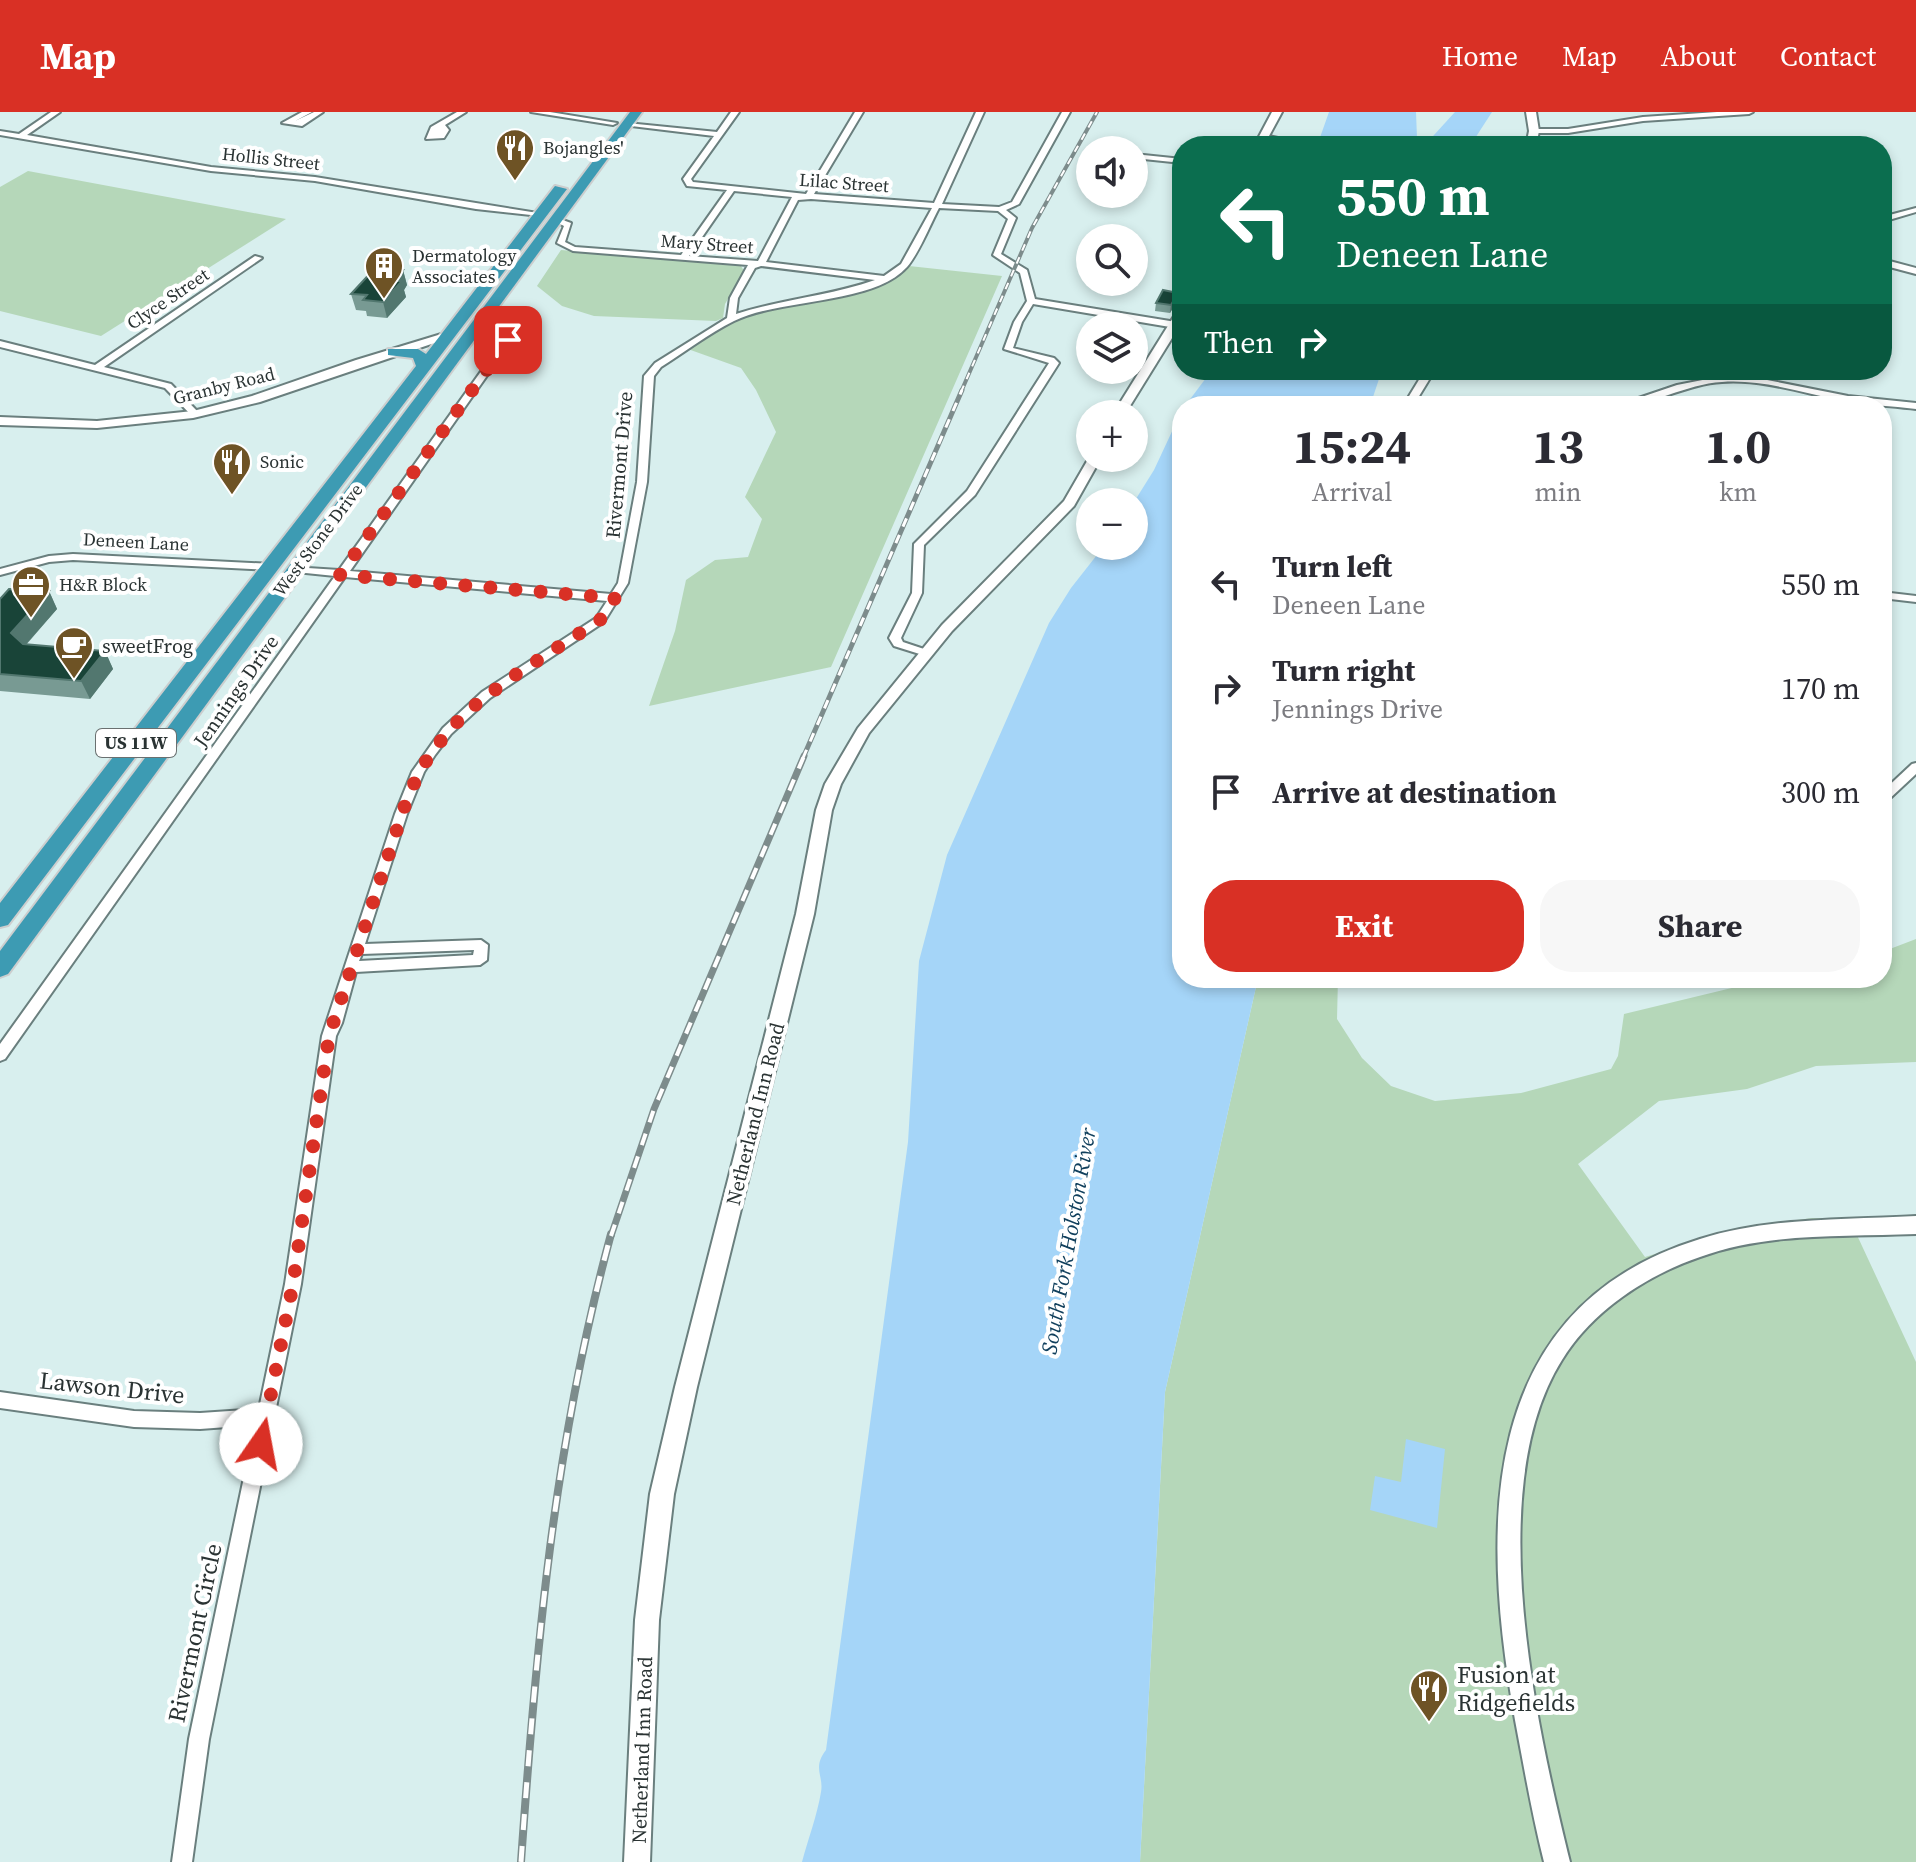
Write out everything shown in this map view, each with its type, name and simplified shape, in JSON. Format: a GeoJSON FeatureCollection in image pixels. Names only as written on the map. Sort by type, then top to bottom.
{"type":"FeatureCollection","features":[{"type":"Feature","properties":{"kind":"highway","name":"West Stone Drive"},"geometry":{"type":"LineString","coordinates":[[0,919],[583,159],[621,120],[636,112]]}},
{"type":"Feature","properties":{"kind":"highway","name":"West Stone Drive"},"geometry":{"type":"LineString","coordinates":[[0,968],[605,155],[621,120]]}},
{"type":"Feature","properties":{"kind":"highway"},"geometry":{"type":"LineString","coordinates":[[583,159],[605,155]]}},
{"type":"Feature","properties":{"kind":"highway"},"geometry":{"type":"LineString","coordinates":[[540,214],[557,220]]}},
{"type":"Feature","properties":{"kind":"highway"},"geometry":{"type":"LineString","coordinates":[[448,335],[471,336]]}},
{"type":"Feature","properties":{"kind":"highway"},"geometry":{"type":"LineString","coordinates":[[393,352],[418,354],[424,363],[423,369]]}},
{"type":"Feature","properties":{"kind":"highway"},"geometry":{"type":"LineString","coordinates":[[272,567],[296,569]]}},
{"type":"Feature","properties":{"kind":"main road"},"geometry":{"type":"LineString","coordinates":[[1267,136],[1277,112]]}},
{"type":"Feature","properties":{"kind":"main road"},"geometry":{"type":"LineString","coordinates":[[1531,112],[1533,136]]}},
{"type":"Feature","properties":{"kind":"main road"},"geometry":{"type":"LineString","coordinates":[[1272,124],[1282,136]]}},
{"type":"Feature","properties":{"kind":"main road"},"geometry":{"type":"LineString","coordinates":[[1892,265],[1916,271]]}},
{"type":"Feature","properties":{"kind":"main road"},"geometry":{"type":"LineString","coordinates":[[1128,400],[1172,330]]}},
{"type":"Feature","properties":{"kind":"main road","name":"Granby Road"},"geometry":{"type":"LineString","coordinates":[[0,421],[56,426],[115,426],[195,414],[253,400],[448,335]]}},
{"type":"Feature","properties":{"kind":"main road","name":"Netherland Inn Road"},"geometry":{"type":"LineString","coordinates":[[637,1862],[653,1553],[683,1402],[805,914],[828,797],[844,760],[863,731],[971,602],[1069,503],[1087,472]]}},
{"type":"Feature","properties":{"kind":"main road"},"geometry":{"type":"LineString","coordinates":[[1557,1862],[1519,1676],[1509,1591],[1509,1505],[1515,1461],[1530,1406],[1546,1366],[1587,1315],[1618,1290],[1672,1258],[1718,1243],[1758,1235],[1916,1225]]}},
{"type":"Feature","properties":{"kind":"street"},"geometry":{"type":"LineString","coordinates":[[21,136],[56,112]]}},
{"type":"Feature","properties":{"kind":"street"},"geometry":{"type":"LineString","coordinates":[[308,112],[292,117],[286,123],[299,124],[319,112]]}},
{"type":"Feature","properties":{"kind":"street"},"geometry":{"type":"LineString","coordinates":[[442,126],[462,112]]}},
{"type":"Feature","properties":{"kind":"street"},"geometry":{"type":"LineString","coordinates":[[535,112],[720,134],[735,112]]}},
{"type":"Feature","properties":{"kind":"street"},"geometry":{"type":"LineString","coordinates":[[859,112],[808,197],[795,198],[761,264],[752,266],[734,298],[731,319],[769,306],[855,290],[886,279],[904,265],[937,205],[980,112]]}},
{"type":"Feature","properties":{"kind":"street"},"geometry":{"type":"LineString","coordinates":[[1000,209],[1015,204],[1066,112]]}},
{"type":"Feature","properties":{"kind":"street"},"geometry":{"type":"LineString","coordinates":[[1534,131],[1568,131],[1643,119],[1749,112]]}},
{"type":"Feature","properties":{"kind":"street","name":"Hollis Street"},"geometry":{"type":"LineString","coordinates":[[0,133],[211,169],[315,179],[476,207],[540,214]]}},
{"type":"Feature","properties":{"kind":"street","name":"Lilac Street"},"geometry":{"type":"LineString","coordinates":[[720,134],[687,179],[697,186],[808,197],[1000,209]]}},
{"type":"Feature","properties":{"kind":"street"},"geometry":{"type":"LineString","coordinates":[[1148,157],[1172,160]]}},
{"type":"Feature","properties":{"kind":"street"},"geometry":{"type":"LineString","coordinates":[[683,258],[732,188]]}},
{"type":"Feature","properties":{"kind":"street"},"geometry":{"type":"LineString","coordinates":[[926,653],[898,644],[895,638],[917,593],[919,544],[971,493],[1054,363],[1008,349],[1018,322],[1031,301],[1024,272],[997,255],[1012,218],[1000,209]]}},
{"type":"Feature","properties":{"kind":"street"},"geometry":{"type":"LineString","coordinates":[[1892,210],[1900,213]]}},
{"type":"Feature","properties":{"kind":"street"},"geometry":{"type":"LineString","coordinates":[[1892,216],[1916,210]]}},
{"type":"Feature","properties":{"kind":"street","name":"Mary Street"},"geometry":{"type":"LineString","coordinates":[[557,220],[568,225],[561,243],[565,247],[761,264],[886,279]]}},
{"type":"Feature","properties":{"kind":"street","name":"Clyce Street"},"geometry":{"type":"LineString","coordinates":[[97,368],[258,258]]}},
{"type":"Feature","properties":{"kind":"street"},"geometry":{"type":"LineString","coordinates":[[1031,301],[1172,318]]}},
{"type":"Feature","properties":{"kind":"street","name":"Rivermont Drive"},"geometry":{"type":"LineString","coordinates":[[267,1416],[293,1284],[322,1068],[356,949],[409,793],[431,752],[447,731],[486,695],[600,620],[615,598],[627,569],[636,524],[649,376],[658,365],[731,319]]}},
{"type":"Feature","properties":{"kind":"street","name":"Jennings Drive"},"geometry":{"type":"LineString","coordinates":[[0,1055],[508,340],[471,336]]}},
{"type":"Feature","properties":{"kind":"street"},"geometry":{"type":"LineString","coordinates":[[0,344],[168,386],[195,414]]}},
{"type":"Feature","properties":{"kind":"street"},"geometry":{"type":"LineString","coordinates":[[1652,396],[1718,380]]}},
{"type":"Feature","properties":{"kind":"street"},"geometry":{"type":"LineString","coordinates":[[1736,380],[1833,396]]}},
{"type":"Feature","properties":{"kind":"street"},"geometry":{"type":"LineString","coordinates":[[1892,404],[1916,406]]}},
{"type":"Feature","properties":{"kind":"street","name":"Deneen Lane"},"geometry":{"type":"LineString","coordinates":[[0,572],[49,559],[73,557],[272,567]]}},
{"type":"Feature","properties":{"kind":"street"},"geometry":{"type":"LineString","coordinates":[[296,569],[615,598]]}},
{"type":"Feature","properties":{"kind":"street"},"geometry":{"type":"LineString","coordinates":[[1892,596],[1916,599]]}},
{"type":"Feature","properties":{"kind":"street"},"geometry":{"type":"LineString","coordinates":[[1892,790],[1916,767]]}},
{"type":"Feature","properties":{"kind":"street"},"geometry":{"type":"LineString","coordinates":[[351,967],[480,960],[481,945],[356,949]]}},
{"type":"Feature","properties":{"kind":"street","name":"Lawson Drive"},"geometry":{"type":"LineString","coordinates":[[0,1400],[134,1419],[200,1421],[267,1416]]}},
{"type":"Feature","properties":{"kind":"street","name":"Rivermont Circle"},"geometry":{"type":"LineString","coordinates":[[182,1862],[199,1739],[267,1416]]}},
{"type":"Feature","properties":{"kind":"green space"},"geometry":{"type":"Polygon","coordinates":[[[28,171],[286,219],[101,336],[0,311],[0,187],[28,171]]]}},
{"type":"Feature","properties":{"kind":"green space"},"geometry":{"type":"Polygon","coordinates":[[[561,250],[741,266],[744,271],[725,304],[723,318],[716,321],[594,316],[562,306],[537,286],[561,250]]]}},
{"type":"Feature","properties":{"kind":"green space"},"geometry":{"type":"Polygon","coordinates":[[[909,266],[1002,276],[831,667],[649,706],[675,631],[686,580],[715,560],[748,557],[762,519],[745,497],[776,432],[756,390],[741,368],[685,348],[741,315],[851,289],[909,266]]]}},
{"type":"Feature","properties":{"kind":"green space"},"geometry":{"type":"Polygon","coordinates":[[[1916,939],[1916,1062],[1816,1066],[1747,1089],[1659,1101],[1578,1164],[1645,1257],[1743,1227],[1812,1218],[1849,1218],[1916,1362],[1916,1862],[1140,1862],[1165,1392],[1256,988],[1338,988],[1337,1019],[1362,1058],[1391,1086],[1435,1101],[1521,1093],[1611,1069],[1618,1056],[1624,1014],[1732,988],[1892,988],[1892,948],[1916,939]]]}},
{"type":"Feature","properties":{"kind":"water"},"geometry":{"type":"Polygon","coordinates":[[[1329,112],[1416,112],[1417,136],[1321,136],[1329,112]]]}},
{"type":"Feature","properties":{"kind":"water"},"geometry":{"type":"Polygon","coordinates":[[[1455,112],[1492,112],[1476,136],[1433,136],[1455,112]]]}},
{"type":"Feature","properties":{"kind":"water"},"geometry":{"type":"Polygon","coordinates":[[[1204,380],[1379,380],[1373,396],[1192,396],[1204,380]]]}},
{"type":"Feature","properties":{"kind":"water","name":"South Fork Holston River"},"geometry":{"type":"Polygon","coordinates":[[[1172,431],[1172,988],[1256,988],[1165,1392],[1140,1862],[802,1862],[822,1786],[819,1767],[826,1750],[908,1142],[919,961],[947,855],[1049,623],[1093,560],[1148,560],[1148,488],[1143,488],[1172,431]]]}},
{"type":"Feature","properties":{"kind":"water"},"geometry":{"type":"Polygon","coordinates":[[[1406,1439],[1445,1449],[1437,1528],[1370,1510],[1375,1476],[1401,1482],[1406,1439]]]}},
{"type":"Feature","properties":{"kind":"building"},"geometry":{"type":"Polygon","coordinates":[[[375,268],[403,270],[394,281],[402,281],[383,302],[363,300],[367,295],[351,294],[375,268]]]}},
{"type":"Feature","properties":{"kind":"building"},"geometry":{"type":"Polygon","coordinates":[[[1163,290],[1172,292],[1171,305],[1156,303],[1163,290]]]}},
{"type":"Feature","properties":{"kind":"building"},"geometry":{"type":"Polygon","coordinates":[[[9,589],[49,591],[11,633],[23,644],[105,651],[81,681],[0,674],[0,599],[9,589]]]}},
{"type":"Feature","properties":{"kind":"railway"},"geometry":{"type":"LineString","coordinates":[[961,392],[1032,228],[1097,112]]}},
{"type":"Feature","properties":{"kind":"railway"},"geometry":{"type":"LineString","coordinates":[[803,758],[962,390]]}},
{"type":"Feature","properties":{"kind":"railway"},"geometry":{"type":"LineString","coordinates":[[611,1236],[654,1109],[804,756]]}},
{"type":"Feature","properties":{"kind":"railway"},"geometry":{"type":"LineString","coordinates":[[521,1862],[541,1624],[561,1468],[591,1312],[611,1234]]}},
{"type":"Feature","properties":{"kind":"place","name":"Bojangles'"},"geometry":{"type":"Point","coordinates":[515,182]}},
{"type":"Feature","properties":{"kind":"place","name":"Dermatology Associates"},"geometry":{"type":"Point","coordinates":[384,300]}},
{"type":"Feature","properties":{"kind":"place","name":"Sonic"},"geometry":{"type":"Point","coordinates":[232,496]}},
{"type":"Feature","properties":{"kind":"place","name":"H&R Block"},"geometry":{"type":"Point","coordinates":[31,619]}},
{"type":"Feature","properties":{"kind":"place","name":"sweetFrog"},"geometry":{"type":"Point","coordinates":[74,680]}},
{"type":"Feature","properties":{"kind":"place","name":"Fusion at Ridgefields"},"geometry":{"type":"Point","coordinates":[1429,1723]}},
{"type":"Feature","properties":{"kind":"route"},"geometry":{"type":"LineString","coordinates":[[261,1444],[293,1284],[329,1036],[409,793],[431,752],[465,713],[509,679],[600,620],[615,598],[340,575],[508,340]]}}]}
